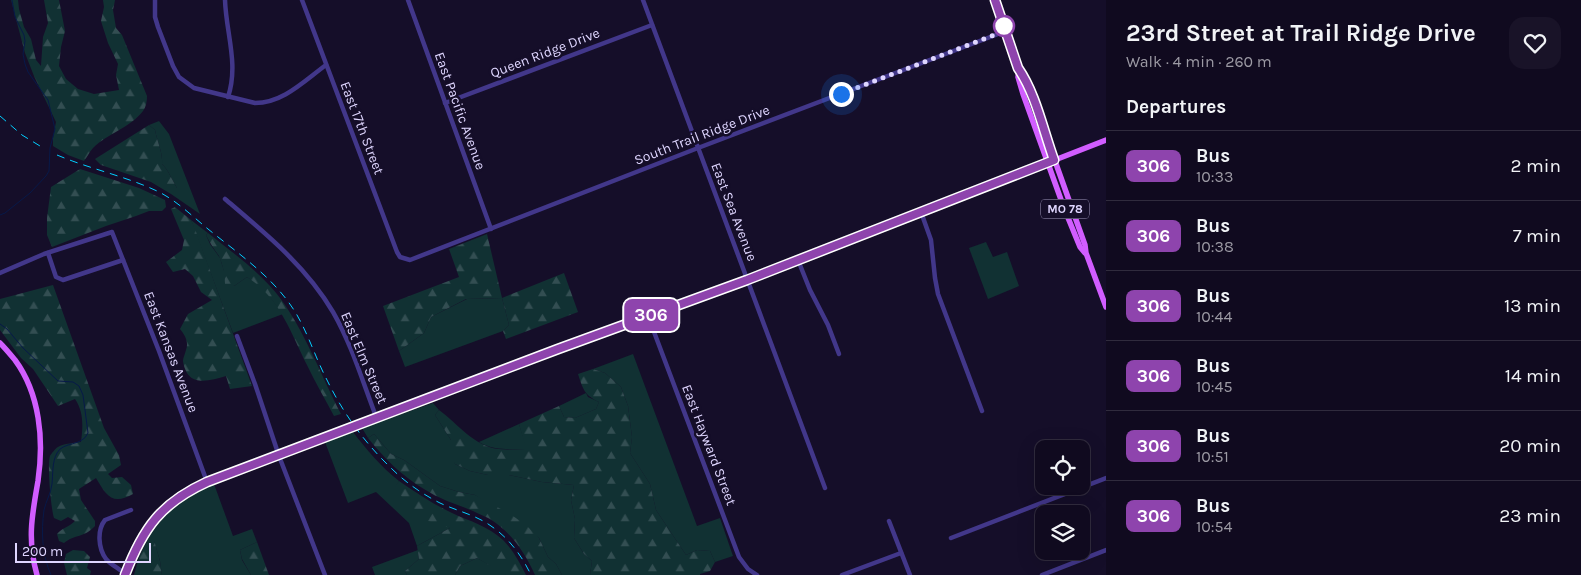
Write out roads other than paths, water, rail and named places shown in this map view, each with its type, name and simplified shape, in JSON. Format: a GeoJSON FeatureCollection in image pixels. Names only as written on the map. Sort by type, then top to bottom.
{"type":"FeatureCollection","features":[{"type":"Feature","properties":{"kind":"main road","name":"MO 78"},"geometry":{"type":"LineString","coordinates":[[995,0],[1018,68],[1018,77],[1023,94],[1080,247],[1086,253]]}},
{"type":"Feature","properties":{"kind":"main road","name":"MO 78"},"geometry":{"type":"LineString","coordinates":[[1018,68],[1024,76],[1030,91],[1106,307]]}},
{"type":"Feature","properties":{"kind":"main road"},"geometry":{"type":"LineString","coordinates":[[125,574],[140,541],[154,520],[179,497],[207,482],[747,280],[1106,140]]}},
{"type":"Feature","properties":{"kind":"main road"},"geometry":{"type":"LineString","coordinates":[[0,343],[16,361],[25,376],[38,414],[40,454],[31,526],[31,546],[37,575]]}},
{"type":"Feature","properties":{"kind":"street"},"geometry":{"type":"LineString","coordinates":[[155,0],[155,17],[173,66],[182,80],[194,88],[255,103],[273,101],[285,96],[326,65]]}},
{"type":"Feature","properties":{"kind":"street"},"geometry":{"type":"LineString","coordinates":[[225,0],[233,67],[232,86],[228,97]]}},
{"type":"Feature","properties":{"kind":"street","name":"East 17th Street"},"geometry":{"type":"LineString","coordinates":[[302,0],[397,252],[400,257],[406,260]]}},
{"type":"Feature","properties":{"kind":"street","name":"East Pacific Avenue"},"geometry":{"type":"LineString","coordinates":[[408,0],[491,229]]}},
{"type":"Feature","properties":{"kind":"street","name":"East Sea Avenue"},"geometry":{"type":"LineString","coordinates":[[643,0],[767,337],[825,488]]}},
{"type":"Feature","properties":{"kind":"street","name":"Queen Ridge Drive"},"geometry":{"type":"LineString","coordinates":[[445,103],[652,25]]}},
{"type":"Feature","properties":{"kind":"street","name":"South Trail Ridge Drive"},"geometry":{"type":"LineString","coordinates":[[406,260],[1006,31]]}},
{"type":"Feature","properties":{"kind":"street","name":"East Elm Street"},"geometry":{"type":"LineString","coordinates":[[225,199],[279,245],[317,287],[345,335],[377,419]]}},
{"type":"Feature","properties":{"kind":"street"},"geometry":{"type":"LineString","coordinates":[[921,212],[931,240],[938,294],[982,411]]}},
{"type":"Feature","properties":{"kind":"street","name":"East Kansas Avenue"},"geometry":{"type":"LineString","coordinates":[[48,253],[110,231],[112,232],[159,351],[207,482]]}},
{"type":"Feature","properties":{"kind":"street"},"geometry":{"type":"LineString","coordinates":[[0,272],[48,253],[56,276],[63,280],[123,260]]}},
{"type":"Feature","properties":{"kind":"street"},"geometry":{"type":"LineString","coordinates":[[798,260],[810,290],[828,325],[839,354]]}},
{"type":"Feature","properties":{"kind":"street","name":"East Hayward Street"},"geometry":{"type":"LineString","coordinates":[[648,316],[739,557],[748,569],[757,575]]}},
{"type":"Feature","properties":{"kind":"street"},"geometry":{"type":"LineString","coordinates":[[237,336],[279,456],[325,575]]}},
{"type":"Feature","properties":{"kind":"street"},"geometry":{"type":"LineString","coordinates":[[951,538],[1106,478]]}},
{"type":"Feature","properties":{"kind":"street"},"geometry":{"type":"LineString","coordinates":[[125,574],[106,558],[100,539],[100,531],[105,520],[131,510]]}},
{"type":"Feature","properties":{"kind":"street"},"geometry":{"type":"LineString","coordinates":[[889,521],[910,575]]}},
{"type":"Feature","properties":{"kind":"street"},"geometry":{"type":"LineString","coordinates":[[1042,575],[1106,550]]}},
{"type":"Feature","properties":{"kind":"street"},"geometry":{"type":"LineString","coordinates":[[842,575],[901,553]]}},
{"type":"Feature","properties":{"kind":"waterway"},"geometry":{"type":"LineString","coordinates":[[0,215],[30,193],[46,176],[49,171],[50,148],[55,129],[48,100],[28,72],[25,64],[23,54],[24,35],[15,17],[12,0]]}},
{"type":"Feature","properties":{"kind":"waterway"},"geometry":{"type":"LineString","coordinates":[[0,324],[58,381],[73,382],[79,386],[83,395],[88,433],[81,440],[60,449],[57,453],[53,464],[51,487],[44,510],[43,543],[51,575]]}},
{"type":"Feature","properties":{"kind":"railway"},"geometry":{"type":"LineString","coordinates":[[0,116],[22,135],[40,146]]}},
{"type":"Feature","properties":{"kind":"railway"},"geometry":{"type":"LineString","coordinates":[[57,155],[133,181],[164,195],[184,208],[257,268],[279,290],[297,315],[333,392],[355,427],[372,448],[396,473],[420,492],[440,503],[479,519],[498,531],[514,548],[531,575]]}}]}
